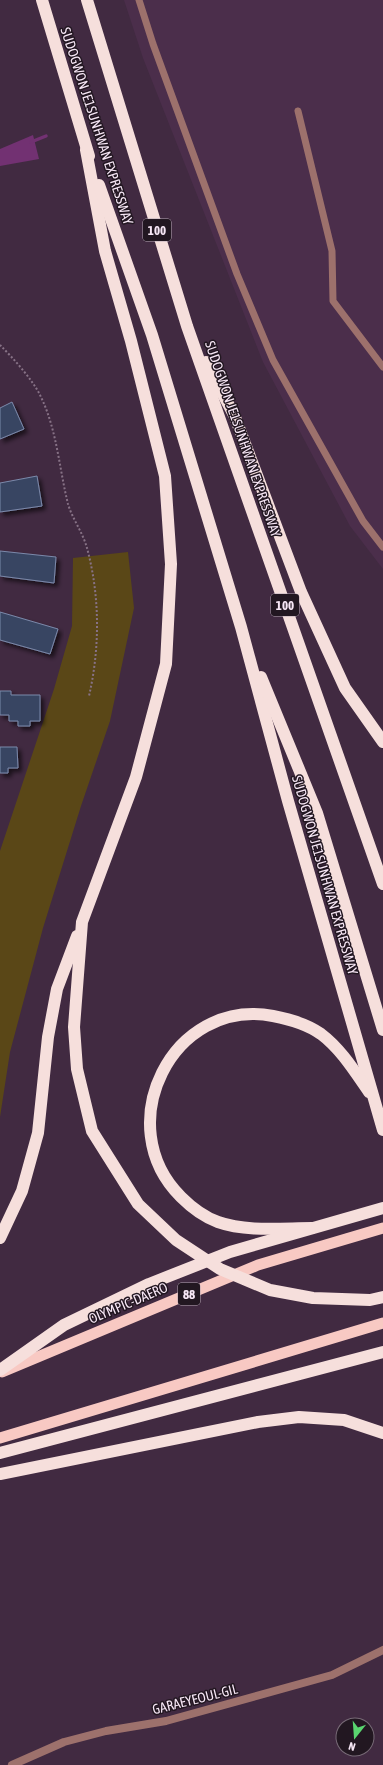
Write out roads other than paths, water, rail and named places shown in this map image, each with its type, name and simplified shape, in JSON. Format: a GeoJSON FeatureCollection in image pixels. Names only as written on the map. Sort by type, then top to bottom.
{"type":"FeatureCollection","features":[{"type":"Feature","properties":{"kind":"highway","name":"SUDOGWON JE1SUNHWAN EXPRESSWAY"},"geometry":{"type":"LineString","coordinates":[[42,0],[86,150],[152,335],[241,627],[288,801],[383,1130]]}},
{"type":"Feature","properties":{"kind":"highway","name":"SUDOGWON JE1SUNHWAN EXPRESSWAY"},"geometry":{"type":"LineString","coordinates":[[87,0],[187,326],[383,884]]}},
{"type":"Feature","properties":{"kind":"highway"},"geometry":{"type":"LineString","coordinates":[[0,1238],[22,1191],[38,1133],[48,1036],[57,989],[136,777],[166,664],[172,564],[165,476],[131,341],[105,251],[86,150]]}},
{"type":"Feature","properties":{"kind":"highway"},"geometry":{"type":"LineString","coordinates":[[187,326],[235,417],[301,592],[346,688],[383,742]]}},
{"type":"Feature","properties":{"kind":"highway","name":"SUDOGWON JE1SUNHWAN EXPRESSWAY"},"geometry":{"type":"LineString","coordinates":[[241,627],[317,813],[383,1030]]}},
{"type":"Feature","properties":{"kind":"highway"},"geometry":{"type":"LineString","coordinates":[[82,922],[74,1027],[77,1069],[92,1131],[138,1204],[176,1240],[220,1269],[262,1287],[270,1290],[313,1298],[370,1300],[383,1297]]}},
{"type":"Feature","properties":{"kind":"highway"},"geometry":{"type":"LineString","coordinates":[[312,1228],[252,1229],[218,1222],[192,1208],[171,1188],[156,1162],[150,1138],[150,1115],[154,1092],[163,1070],[176,1052],[191,1036],[212,1022],[236,1015],[258,1013],[290,1019],[320,1034],[340,1052],[374,1098]]}},
{"type":"Feature","properties":{"kind":"highway"},"geometry":{"type":"LineString","coordinates":[[0,1370],[64,1325],[149,1284],[230,1252],[383,1208]]}},
{"type":"Feature","properties":{"kind":"highway","name":"OLYMPIC-DAERO"},"geometry":{"type":"LineString","coordinates":[[0,1373],[258,1265],[383,1228]]}},
{"type":"Feature","properties":{"kind":"highway"},"geometry":{"type":"LineString","coordinates":[[0,1438],[383,1323]]}},
{"type":"Feature","properties":{"kind":"highway"},"geometry":{"type":"LineString","coordinates":[[0,1453],[383,1352]]}},
{"type":"Feature","properties":{"kind":"highway"},"geometry":{"type":"LineString","coordinates":[[0,1474],[250,1423],[299,1417],[344,1420],[383,1433]]}},
{"type":"Feature","properties":{"kind":"street","name":"GARAEYEOUL-GIL"},"geometry":{"type":"LineString","coordinates":[[12,1765],[64,1742],[106,1731],[166,1721],[332,1675],[383,1650]]}},
{"type":"Feature","properties":{"kind":"lane"},"geometry":{"type":"LineString","coordinates":[[139,0],[152,44],[234,267],[273,360],[363,522],[383,548]]}},
{"type":"Feature","properties":{"kind":"lane"},"geometry":{"type":"LineString","coordinates":[[298,111],[332,250],[333,301],[383,367]]}},
{"type":"Feature","properties":{"kind":"waterway"},"geometry":{"type":"LineString","coordinates":[[31,142],[46,136]]}}]}
